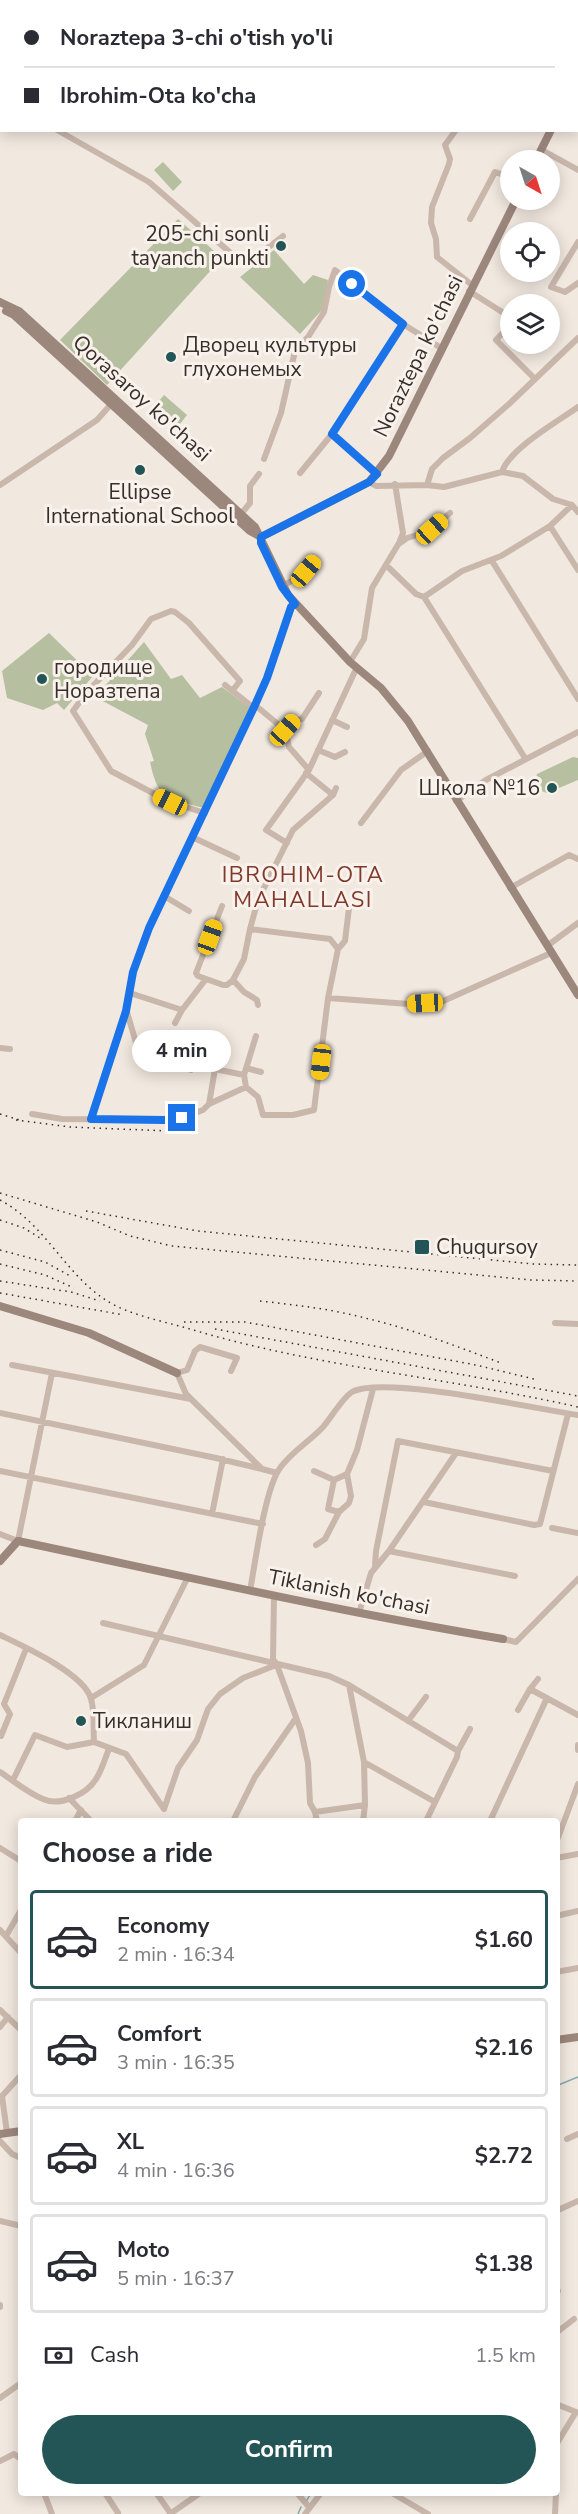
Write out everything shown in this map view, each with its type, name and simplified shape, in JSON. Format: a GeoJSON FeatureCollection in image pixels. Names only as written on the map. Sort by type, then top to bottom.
{"type":"FeatureCollection","features":[{"type":"Feature","properties":{"kind":"street"},"geometry":{"type":"LineString","coordinates":[[61,132],[149,182],[239,261],[251,261],[283,236]]}},
{"type":"Feature","properties":{"kind":"street"},"geometry":{"type":"LineString","coordinates":[[454,132],[444,146],[450,159],[431,216],[436,239],[436,256],[471,288],[500,310]]}},
{"type":"Feature","properties":{"kind":"street"},"geometry":{"type":"LineString","coordinates":[[542,150],[550,132]]}},
{"type":"Feature","properties":{"kind":"street"},"geometry":{"type":"LineString","coordinates":[[560,160],[578,170]]}},
{"type":"Feature","properties":{"kind":"street"},"geometry":{"type":"LineString","coordinates":[[470,219],[496,171],[500,173]]}},
{"type":"Feature","properties":{"kind":"street","name":"Noraztepa ko'chasi"},"geometry":{"type":"LineString","coordinates":[[261,537],[369,482],[377,474],[389,456],[511,210]]}},
{"type":"Feature","properties":{"kind":"street"},"geometry":{"type":"LineString","coordinates":[[578,242],[551,287],[563,292],[578,283]]}},
{"type":"Feature","properties":{"kind":"street"},"geometry":{"type":"LineString","coordinates":[[264,459],[281,414],[295,351],[308,337],[324,312],[335,270],[403,324],[441,348]]}},
{"type":"Feature","properties":{"kind":"street","name":"Qorasaroy ko'chasi"},"geometry":{"type":"LineString","coordinates":[[0,302],[18,311],[250,531],[261,537]]}},
{"type":"Feature","properties":{"kind":"street","name":"Qorasaroy ko'chasi"},"geometry":{"type":"LineString","coordinates":[[0,308],[14,315],[241,514],[255,527],[261,537]]}},
{"type":"Feature","properties":{"kind":"street"},"geometry":{"type":"LineString","coordinates":[[300,473],[332,434],[403,324]]}},
{"type":"Feature","properties":{"kind":"street"},"geometry":{"type":"LineString","coordinates":[[427,485],[432,469],[443,458],[476,433],[578,338]]}},
{"type":"Feature","properties":{"kind":"street"},"geometry":{"type":"LineString","coordinates":[[510,354],[534,378]]}},
{"type":"Feature","properties":{"kind":"street"},"geometry":{"type":"LineString","coordinates":[[0,485],[97,420],[113,402]]}},
{"type":"Feature","properties":{"kind":"street"},"geometry":{"type":"LineString","coordinates":[[502,472],[504,464],[514,454],[578,407]]}},
{"type":"Feature","properties":{"kind":"street"},"geometry":{"type":"LineString","coordinates":[[332,434],[377,474]]}},
{"type":"Feature","properties":{"kind":"street"},"geometry":{"type":"LineString","coordinates":[[369,482],[376,486],[394,484],[444,487],[502,472],[523,477],[554,499],[572,505],[578,512]]}},
{"type":"Feature","properties":{"kind":"street"},"geometry":{"type":"LineString","coordinates":[[241,514],[250,503],[250,486],[259,474]]}},
{"type":"Feature","properties":{"kind":"street"},"geometry":{"type":"LineString","coordinates":[[287,843],[266,830],[308,772],[332,720],[364,639],[372,588],[403,533],[402,517],[394,484]]}},
{"type":"Feature","properties":{"kind":"street"},"geometry":{"type":"LineString","coordinates":[[424,597],[462,571],[492,561],[550,526],[572,505]]}},
{"type":"Feature","properties":{"kind":"street"},"geometry":{"type":"LineString","coordinates":[[399,543],[427,532],[450,513]]}},
{"type":"Feature","properties":{"kind":"street"},"geometry":{"type":"LineString","coordinates":[[550,526],[578,570]]}},
{"type":"Feature","properties":{"kind":"street"},"geometry":{"type":"LineString","coordinates":[[261,537],[261,543],[282,587],[295,604],[353,664],[390,697],[428,752],[456,801],[578,995]]}},
{"type":"Feature","properties":{"kind":"street"},"geometry":{"type":"LineString","coordinates":[[282,587],[306,571],[316,559]]}},
{"type":"Feature","properties":{"kind":"street"},"geometry":{"type":"LineString","coordinates":[[492,561],[578,699]]}},
{"type":"Feature","properties":{"kind":"street"},"geometry":{"type":"LineString","coordinates":[[386,566],[419,596],[424,597],[525,758]]}},
{"type":"Feature","properties":{"kind":"street"},"geometry":{"type":"LineString","coordinates":[[91,1119],[126,1011],[133,972],[149,928],[255,707],[291,607],[295,604]]}},
{"type":"Feature","properties":{"kind":"street"},"geometry":{"type":"LineString","coordinates":[[205,813],[170,802],[111,771],[73,711],[152,619],[171,611],[189,623],[240,681],[232,691]]}},
{"type":"Feature","properties":{"kind":"street"},"geometry":{"type":"LineString","coordinates":[[222,906],[196,973],[206,979],[227,985],[233,980],[244,959],[258,900],[287,843],[298,825],[334,791],[308,772],[289,747],[285,730],[225,685]]}},
{"type":"Feature","properties":{"kind":"street"},"geometry":{"type":"LineString","coordinates":[[285,730],[294,721],[302,719],[319,693]]}},
{"type":"Feature","properties":{"kind":"street"},"geometry":{"type":"LineString","coordinates":[[332,720],[346,727]]}},
{"type":"Feature","properties":{"kind":"street"},"geometry":{"type":"LineString","coordinates":[[456,801],[486,780],[578,732]]}},
{"type":"Feature","properties":{"kind":"street"},"geometry":{"type":"LineString","coordinates":[[318,750],[335,757],[345,752]]}},
{"type":"Feature","properties":{"kind":"street"},"geometry":{"type":"LineString","coordinates":[[361,823],[401,770],[428,752]]}},
{"type":"Feature","properties":{"kind":"street"},"geometry":{"type":"LineString","coordinates":[[192,837],[237,858]]}},
{"type":"Feature","properties":{"kind":"street"},"geometry":{"type":"LineString","coordinates":[[510,888],[569,855],[578,859]]}},
{"type":"Feature","properties":{"kind":"street"},"geometry":{"type":"LineString","coordinates":[[164,896],[189,910]]}},
{"type":"Feature","properties":{"kind":"street"},"geometry":{"type":"LineString","coordinates":[[256,1036],[244,1075],[246,1087],[258,1097],[263,1115],[301,1114],[314,1110],[328,998],[338,949],[345,941],[349,908]]}},
{"type":"Feature","properties":{"kind":"street"},"geometry":{"type":"LineString","coordinates":[[328,998],[409,1004],[441,1002],[549,950],[578,923]]}},
{"type":"Feature","properties":{"kind":"street"},"geometry":{"type":"LineString","coordinates":[[250,929],[330,939],[338,949]]}},
{"type":"Feature","properties":{"kind":"street"},"geometry":{"type":"LineString","coordinates":[[175,1023],[206,979]]}},
{"type":"Feature","properties":{"kind":"street"},"geometry":{"type":"LineString","coordinates":[[233,980],[244,992],[256,1000],[258,1005]]}},
{"type":"Feature","properties":{"kind":"street"},"geometry":{"type":"LineString","coordinates":[[130,993],[182,1010]]}},
{"type":"Feature","properties":{"kind":"street"},"geometry":{"type":"LineString","coordinates":[[126,1011],[139,1053],[191,1070],[200,1059]]}},
{"type":"Feature","properties":{"kind":"street"},"geometry":{"type":"LineString","coordinates":[[0,1048],[10,1049]]}},
{"type":"Feature","properties":{"kind":"street"},"geometry":{"type":"LineString","coordinates":[[246,1068],[261,1072]]}},
{"type":"Feature","properties":{"kind":"street"},"geometry":{"type":"LineString","coordinates":[[209,1104],[215,1070],[244,1075]]}},
{"type":"Feature","properties":{"kind":"street"},"geometry":{"type":"LineString","coordinates":[[33,1114],[62,1119],[164,1120],[182,1118],[203,1110],[209,1104],[246,1087]]}},
{"type":"Feature","properties":{"kind":"street"},"geometry":{"type":"LineString","coordinates":[[0,1306],[89,1333],[177,1373],[187,1370],[195,1351],[201,1347],[237,1358],[231,1371]]}},
{"type":"Feature","properties":{"kind":"street"},"geometry":{"type":"LineString","coordinates":[[555,1323],[578,1324]]}},
{"type":"Feature","properties":{"kind":"street"},"geometry":{"type":"LineString","coordinates":[[12,1365],[194,1400]]}},
{"type":"Feature","properties":{"kind":"street"},"geometry":{"type":"LineString","coordinates":[[0,1561],[18,1541],[52,1373]]}},
{"type":"Feature","properties":{"kind":"street"},"geometry":{"type":"LineString","coordinates":[[177,1373],[184,1392],[262,1469]]}},
{"type":"Feature","properties":{"kind":"street"},"geometry":{"type":"LineString","coordinates":[[250,1591],[263,1524],[277,1473],[294,1451],[323,1427],[351,1393],[376,1389],[408,1388],[578,1415]]}},
{"type":"Feature","properties":{"kind":"street"},"geometry":{"type":"LineString","coordinates":[[316,1545],[325,1539],[339,1512],[350,1503],[348,1474],[376,1389]]}},
{"type":"Feature","properties":{"kind":"street"},"geometry":{"type":"LineString","coordinates":[[0,1413],[223,1459],[277,1473]]}},
{"type":"Feature","properties":{"kind":"street"},"geometry":{"type":"LineString","coordinates":[[424,1502],[534,1526],[540,1524],[568,1414]]}},
{"type":"Feature","properties":{"kind":"street"},"geometry":{"type":"LineString","coordinates":[[375,1566],[398,1441],[553,1471]]}},
{"type":"Feature","properties":{"kind":"street"},"geometry":{"type":"LineString","coordinates":[[359,1613],[369,1577],[375,1566],[389,1551],[456,1453]]}},
{"type":"Feature","properties":{"kind":"street"},"geometry":{"type":"LineString","coordinates":[[212,1514],[223,1459]]}},
{"type":"Feature","properties":{"kind":"street"},"geometry":{"type":"LineString","coordinates":[[0,1471],[263,1524]]}},
{"type":"Feature","properties":{"kind":"street"},"geometry":{"type":"LineString","coordinates":[[314,1471],[334,1480],[348,1474]]}},
{"type":"Feature","properties":{"kind":"street"},"geometry":{"type":"LineString","coordinates":[[334,1480],[328,1509],[339,1512]]}},
{"type":"Feature","properties":{"kind":"street"},"geometry":{"type":"LineString","coordinates":[[552,1528],[578,1533]]}},
{"type":"Feature","properties":{"kind":"street"},"geometry":{"type":"LineString","coordinates":[[0,1534],[18,1541]]}},
{"type":"Feature","properties":{"kind":"street","name":"Tiklanish ko'chasi"},"geometry":{"type":"LineString","coordinates":[[18,1541],[274,1596],[503,1639]]}},
{"type":"Feature","properties":{"kind":"street"},"geometry":{"type":"LineString","coordinates":[[389,1551],[515,1576]]}},
{"type":"Feature","properties":{"kind":"street"},"geometry":{"type":"LineString","coordinates":[[91,1698],[144,1665],[188,1577]]}},
{"type":"Feature","properties":{"kind":"street"},"geometry":{"type":"LineString","coordinates":[[503,1639],[516,1642],[578,1579]]}},
{"type":"Feature","properties":{"kind":"street"},"geometry":{"type":"LineString","coordinates":[[274,1596],[273,1659],[301,1731],[308,1763],[310,1803],[316,1818]]}},
{"type":"Feature","properties":{"kind":"street"},"geometry":{"type":"LineString","coordinates":[[103,1623],[329,1676],[349,1685],[458,1751]]}},
{"type":"Feature","properties":{"kind":"street"},"geometry":{"type":"LineString","coordinates":[[0,1635],[75,1678],[91,1698],[94,1742]]}},
{"type":"Feature","properties":{"kind":"street"},"geometry":{"type":"LineString","coordinates":[[0,1736],[10,1714],[4,1704],[26,1648]]}},
{"type":"Feature","properties":{"kind":"street"},"geometry":{"type":"LineString","coordinates":[[13,1780],[35,1735],[67,1747],[94,1742],[126,1754],[164,1809],[178,1768],[197,1740],[208,1709],[220,1694],[243,1678],[277,1665]]}},
{"type":"Feature","properties":{"kind":"street"},"geometry":{"type":"LineString","coordinates":[[518,1710],[538,1678]]}},
{"type":"Feature","properties":{"kind":"street"},"geometry":{"type":"LineString","coordinates":[[349,1685],[364,1762],[363,1818]]}},
{"type":"Feature","properties":{"kind":"street"},"geometry":{"type":"LineString","coordinates":[[530,1689],[578,1715]]}},
{"type":"Feature","properties":{"kind":"street"},"geometry":{"type":"LineString","coordinates":[[408,1721],[426,1697]]}},
{"type":"Feature","properties":{"kind":"street"},"geometry":{"type":"LineString","coordinates":[[491,1818],[547,1698]]}},
{"type":"Feature","properties":{"kind":"street"},"geometry":{"type":"LineString","coordinates":[[234,1818],[255,1777],[296,1718]]}},
{"type":"Feature","properties":{"kind":"street"},"geometry":{"type":"LineString","coordinates":[[427,1818],[470,1729]]}},
{"type":"Feature","properties":{"kind":"street"},"geometry":{"type":"LineString","coordinates":[[578,1745],[578,1750]]}},
{"type":"Feature","properties":{"kind":"street"},"geometry":{"type":"LineString","coordinates":[[0,1772],[46,1801],[57,1802],[83,1792],[96,1779],[109,1749]]}},
{"type":"Feature","properties":{"kind":"street"},"geometry":{"type":"LineString","coordinates":[[364,1762],[435,1802]]}},
{"type":"Feature","properties":{"kind":"street"},"geometry":{"type":"LineString","coordinates":[[560,1833],[578,1784]]}},
{"type":"Feature","properties":{"kind":"street"},"geometry":{"type":"LineString","coordinates":[[69,1798],[88,1818]]}},
{"type":"Feature","properties":{"kind":"street"},"geometry":{"type":"LineString","coordinates":[[315,1812],[365,1805]]}},
{"type":"Feature","properties":{"kind":"street"},"geometry":{"type":"LineString","coordinates":[[77,1818],[81,1810]]}},
{"type":"Feature","properties":{"kind":"street"},"geometry":{"type":"LineString","coordinates":[[0,1848],[18,1859]]}},
{"type":"Feature","properties":{"kind":"street"},"geometry":{"type":"LineString","coordinates":[[560,1857],[578,1854]]}},
{"type":"Feature","properties":{"kind":"street"},"geometry":{"type":"LineString","coordinates":[[560,1915],[578,1911]]}},
{"type":"Feature","properties":{"kind":"street"},"geometry":{"type":"LineString","coordinates":[[6,1936],[18,1915]]}},
{"type":"Feature","properties":{"kind":"street"},"geometry":{"type":"LineString","coordinates":[[0,1930],[18,1950]]}},
{"type":"Feature","properties":{"kind":"street"},"geometry":{"type":"LineString","coordinates":[[560,1971],[578,1968]]}},
{"type":"Feature","properties":{"kind":"street"},"geometry":{"type":"LineString","coordinates":[[0,2010],[18,2027]]}},
{"type":"Feature","properties":{"kind":"street"},"geometry":{"type":"LineString","coordinates":[[0,2027],[8,2017]]}},
{"type":"Feature","properties":{"kind":"street"},"geometry":{"type":"LineString","coordinates":[[560,2039],[578,2037]]}},
{"type":"Feature","properties":{"kind":"street"},"geometry":{"type":"LineString","coordinates":[[4,2134],[2,2096],[18,2078]]}},
{"type":"Feature","properties":{"kind":"street"},"geometry":{"type":"LineString","coordinates":[[567,2139],[578,2134]]}},
{"type":"Feature","properties":{"kind":"street"},"geometry":{"type":"LineString","coordinates":[[0,2141],[12,2154],[18,2157]]}},
{"type":"Feature","properties":{"kind":"street"},"geometry":{"type":"LineString","coordinates":[[560,2209],[578,2202]]}},
{"type":"Feature","properties":{"kind":"street"},"geometry":{"type":"LineString","coordinates":[[0,2221],[18,2225]]}},
{"type":"Feature","properties":{"kind":"street"},"geometry":{"type":"LineString","coordinates":[[560,2330],[574,2319]]}},
{"type":"Feature","properties":{"kind":"street"},"geometry":{"type":"LineString","coordinates":[[0,2398],[18,2385]]}},
{"type":"Feature","properties":{"kind":"street"},"geometry":{"type":"LineString","coordinates":[[560,2406],[577,2412],[560,2439]]}},
{"type":"Feature","properties":{"kind":"street"},"geometry":{"type":"LineString","coordinates":[[0,2461],[14,2454],[18,2457]]}},
{"type":"Feature","properties":{"kind":"street"},"geometry":{"type":"LineString","coordinates":[[46,2496],[52,2514]]}},
{"type":"Feature","properties":{"kind":"street"},"geometry":{"type":"LineString","coordinates":[[107,2496],[118,2513]]}},
{"type":"Feature","properties":{"kind":"street"},"geometry":{"type":"LineString","coordinates":[[158,2496],[170,2514],[196,2496]]}},
{"type":"Feature","properties":{"kind":"street"},"geometry":{"type":"LineString","coordinates":[[300,2496],[309,2507]]}},
{"type":"Feature","properties":{"kind":"street"},"geometry":{"type":"LineString","coordinates":[[305,2514],[318,2496]]}},
{"type":"Feature","properties":{"kind":"street"},"geometry":{"type":"LineString","coordinates":[[397,2496],[428,2514]]}},
{"type":"Feature","properties":{"kind":"street"},"geometry":{"type":"LineString","coordinates":[[555,2514],[556,2496]]}},
{"type":"Feature","properties":{"kind":"green space"},"geometry":{"type":"Polygon","coordinates":[[[163,162],[182,182],[173,191],[154,170],[163,162]]]}},
{"type":"Feature","properties":{"kind":"green space"},"geometry":{"type":"Polygon","coordinates":[[[178,219],[222,258],[107,385],[60,340],[178,219]]]}},
{"type":"Feature","properties":{"kind":"green space"},"geometry":{"type":"Polygon","coordinates":[[[274,250],[304,284],[313,275],[328,280],[322,310],[300,334],[240,277],[274,250]]]}},
{"type":"Feature","properties":{"kind":"green space"},"geometry":{"type":"Polygon","coordinates":[[[164,395],[187,415],[176,429],[152,409],[164,395]]]}},
{"type":"Feature","properties":{"kind":"green space"},"geometry":{"type":"Polygon","coordinates":[[[49,633],[93,676],[64,710],[57,703],[43,710],[7,698],[2,671],[49,633]]]}},
{"type":"Feature","properties":{"kind":"green space"},"geometry":{"type":"Polygon","coordinates":[[[144,642],[171,679],[182,675],[200,698],[222,687],[250,708],[204,808],[174,800],[161,791],[153,775],[150,762],[154,761],[145,734],[148,725],[95,697],[144,642]]]}},
{"type":"Feature","properties":{"kind":"green space"},"geometry":{"type":"Polygon","coordinates":[[[573,757],[578,758],[578,780],[547,793],[539,790],[535,782],[537,774],[573,757]]]}},
{"type":"Feature","properties":{"kind":"waterway"},"geometry":{"type":"LineString","coordinates":[[560,2084],[578,2077]]}},
{"type":"Feature","properties":{"kind":"waterway"},"geometry":{"type":"LineString","coordinates":[[307,2500],[309,2496]]}},
{"type":"Feature","properties":{"kind":"waterway"},"geometry":{"type":"LineString","coordinates":[[298,2514],[301,2507]]}},
{"type":"Feature","properties":{"kind":"railway"},"geometry":{"type":"LineString","coordinates":[[0,1114],[23,1121]]}},
{"type":"Feature","properties":{"kind":"railway"},"geometry":{"type":"LineString","coordinates":[[16,1120],[70,1127],[170,1131]]}},
{"type":"Feature","properties":{"kind":"railway"},"geometry":{"type":"LineString","coordinates":[[0,1193],[97,1222],[130,1236],[172,1246],[531,1280],[578,1281]]}},
{"type":"Feature","properties":{"kind":"railway"},"geometry":{"type":"LineString","coordinates":[[0,1200],[32,1224],[84,1283],[116,1306],[134,1313],[286,1353],[578,1407]]}},
{"type":"Feature","properties":{"kind":"railway"},"geometry":{"type":"LineString","coordinates":[[86,1211],[198,1231],[533,1264],[578,1265]]}},
{"type":"Feature","properties":{"kind":"railway"},"geometry":{"type":"LineString","coordinates":[[0,1220],[24,1228],[40,1238]]}},
{"type":"Feature","properties":{"kind":"railway"},"geometry":{"type":"LineString","coordinates":[[0,1250],[45,1262],[72,1277]]}},
{"type":"Feature","properties":{"kind":"railway"},"geometry":{"type":"LineString","coordinates":[[0,1264],[45,1275],[74,1288]]}},
{"type":"Feature","properties":{"kind":"railway"},"geometry":{"type":"LineString","coordinates":[[0,1281],[71,1292],[100,1301]]}},
{"type":"Feature","properties":{"kind":"railway"},"geometry":{"type":"LineString","coordinates":[[0,1293],[124,1315]]}},
{"type":"Feature","properties":{"kind":"railway"},"geometry":{"type":"LineString","coordinates":[[260,1301],[326,1310],[382,1322],[434,1338],[501,1363]]}},
{"type":"Feature","properties":{"kind":"railway"},"geometry":{"type":"LineString","coordinates":[[184,1322],[245,1322],[476,1365],[538,1380]]}},
{"type":"Feature","properties":{"kind":"railway"},"geometry":{"type":"LineString","coordinates":[[215,1329],[578,1396]]}},
{"type":"Feature","properties":{"kind":"place","name":"205-chi sonli tayanch punkti"},"geometry":{"type":"Point","coordinates":[281,246]}},
{"type":"Feature","properties":{"kind":"place","name":"Дворец культуры глухонемых"},"geometry":{"type":"Point","coordinates":[171,357]}},
{"type":"Feature","properties":{"kind":"place","name":"Ellipse International School"},"geometry":{"type":"Point","coordinates":[140,470]}},
{"type":"Feature","properties":{"kind":"place","name":"городище Норазтепа"},"geometry":{"type":"Point","coordinates":[42,679]}},
{"type":"Feature","properties":{"kind":"place","name":"Школа №16"},"geometry":{"type":"Point","coordinates":[552,788]}},
{"type":"Feature","properties":{"kind":"place","name":"Chuqursoy"},"geometry":{"type":"Point","coordinates":[422,1247]}},
{"type":"Feature","properties":{"kind":"place","name":"Тикланиш"},"geometry":{"type":"Point","coordinates":[81,1721]}},
{"type":"Feature","properties":{"kind":"district","name":"IBROHIM-OTA MAHALLASI"},"geometry":{"type":"Point","coordinates":[303,888]}},
{"type":"Feature","properties":{"kind":"route"},"geometry":{"type":"LineString","coordinates":[[182,1118],[164,1120],[91,1119],[92,1110],[126,1011],[133,972],[149,928],[255,705],[267,678],[291,607],[295,604],[282,587],[261,543],[261,537],[324,507],[369,482],[377,474],[332,434],[403,324],[352,284]]}}]}
